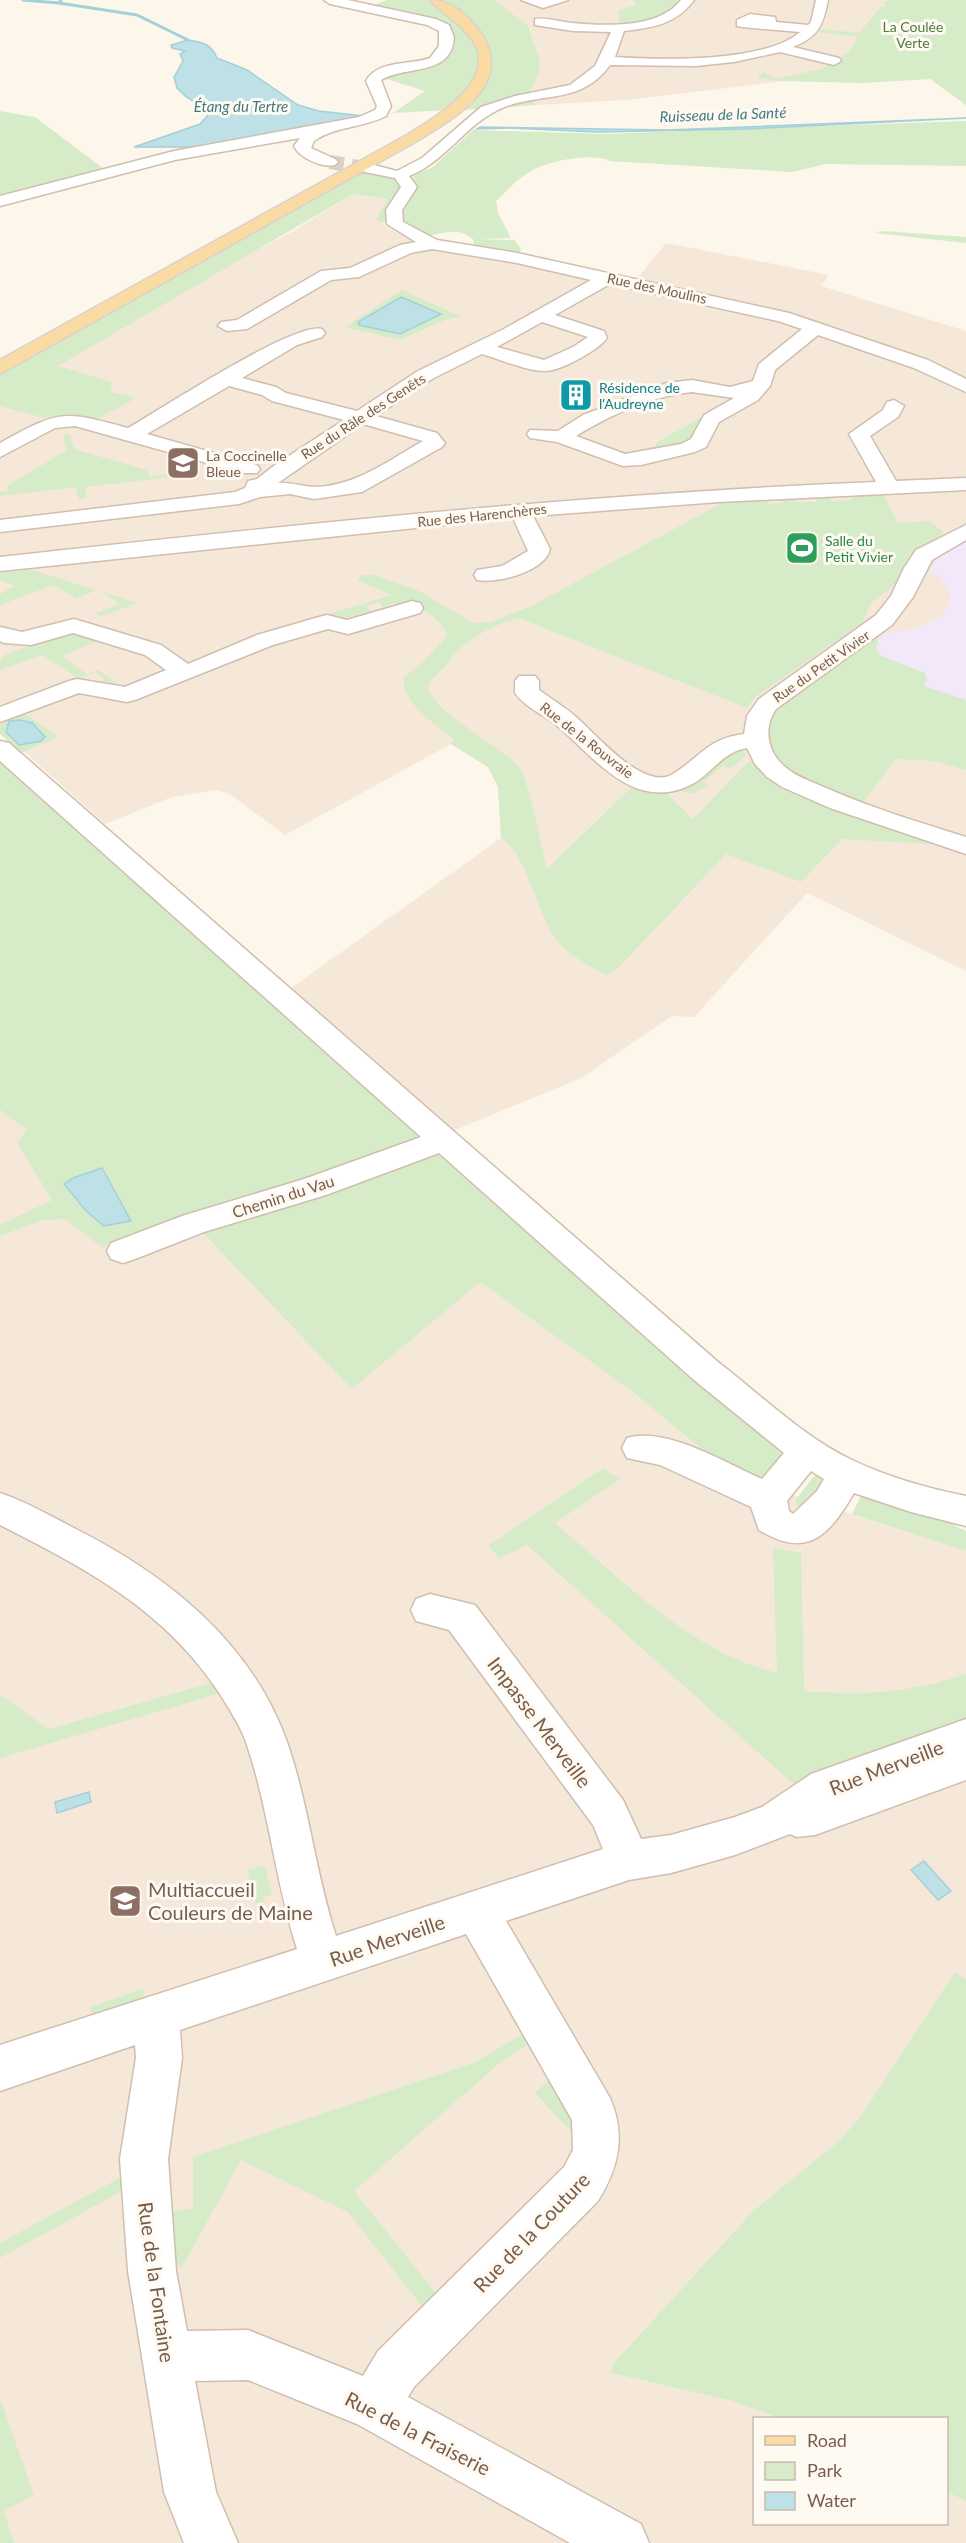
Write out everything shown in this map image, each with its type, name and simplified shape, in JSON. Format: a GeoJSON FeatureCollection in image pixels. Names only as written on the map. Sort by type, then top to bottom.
{"type":"FeatureCollection","features":[{"type":"Feature","properties":{"kind":"main road"},"geometry":{"type":"LineString","coordinates":[[0,368],[412,138],[459,108],[482,80],[487,66],[486,54],[475,31],[436,0]]}},
{"type":"Feature","properties":{"kind":"main road"},"geometry":{"type":"LineString","coordinates":[[0,357],[67,330]]}},
{"type":"Feature","properties":{"kind":"street"},"geometry":{"type":"LineString","coordinates":[[0,201],[139,164],[316,132],[362,121],[381,113],[384,106],[374,81],[375,77],[389,70],[436,61],[444,54],[448,39],[444,28],[431,22],[330,0]]}},
{"type":"Feature","properties":{"kind":"street"},"geometry":{"type":"LineString","coordinates":[[527,0],[546,4],[562,0]]}},
{"type":"Feature","properties":{"kind":"street"},"geometry":{"type":"LineString","coordinates":[[540,22],[579,28],[618,28],[671,16],[681,10],[688,0]]}},
{"type":"Feature","properties":{"kind":"street"},"geometry":{"type":"LineString","coordinates":[[606,61],[658,63],[723,60],[780,48],[801,39],[813,29],[824,9],[822,0]]}},
{"type":"Feature","properties":{"kind":"street"},"geometry":{"type":"LineString","coordinates":[[574,14],[580,18],[579,28]]}},
{"type":"Feature","properties":{"kind":"street"},"geometry":{"type":"LineString","coordinates":[[769,23],[813,29]]}},
{"type":"Feature","properties":{"kind":"street"},"geometry":{"type":"LineString","coordinates":[[370,169],[399,175],[427,162],[486,110],[499,104],[567,92],[594,77],[606,61],[617,37],[618,28]]}},
{"type":"Feature","properties":{"kind":"street"},"geometry":{"type":"LineString","coordinates":[[699,47],[742,70]]}},
{"type":"Feature","properties":{"kind":"street"},"geometry":{"type":"LineString","coordinates":[[780,48],[834,61]]}},
{"type":"Feature","properties":{"kind":"street"},"geometry":{"type":"LineString","coordinates":[[783,65],[812,56]]}},
{"type":"Feature","properties":{"kind":"street"},"geometry":{"type":"LineString","coordinates":[[594,77],[611,78]]}},
{"type":"Feature","properties":{"kind":"street"},"geometry":{"type":"LineString","coordinates":[[316,132],[305,140],[302,148],[311,156],[330,162]]}},
{"type":"Feature","properties":{"kind":"street","name":"Rue des Moulins"},"geometry":{"type":"LineString","coordinates":[[399,175],[409,186],[394,210],[395,224],[432,244],[759,310],[921,364],[966,386]]}},
{"type":"Feature","properties":{"kind":"street"},"geometry":{"type":"LineString","coordinates":[[227,326],[241,325],[327,275],[353,273],[406,249],[432,244]]}},
{"type":"Feature","properties":{"kind":"street","name":"Rue du Râle des Genêts"},"geometry":{"type":"LineString","coordinates":[[286,479],[360,418],[425,375],[481,348],[607,278]]}},
{"type":"Feature","properties":{"kind":"street"},"geometry":{"type":"LineString","coordinates":[[481,348],[545,366],[580,351],[599,336],[540,316]]}},
{"type":"Feature","properties":{"kind":"street"},"geometry":{"type":"LineString","coordinates":[[537,434],[561,436],[623,460],[641,459],[688,448],[699,443],[711,419],[751,396],[761,386],[766,368],[803,336],[818,328]]}},
{"type":"Feature","properties":{"kind":"street"},"geometry":{"type":"LineString","coordinates":[[131,435],[291,341],[316,333]]}},
{"type":"Feature","properties":{"kind":"street"},"geometry":{"type":"LineString","coordinates":[[0,451],[42,427],[63,420],[85,422],[250,469],[277,467],[286,479],[314,493],[362,486],[435,443],[430,437],[419,433],[279,397],[269,391],[226,379]]}},
{"type":"Feature","properties":{"kind":"street"},"geometry":{"type":"LineString","coordinates":[[561,436],[590,419],[667,389],[692,387],[735,393],[761,386]]}},
{"type":"Feature","properties":{"kind":"street"},"geometry":{"type":"LineString","coordinates":[[890,488],[859,434],[891,412],[894,406]]}},
{"type":"Feature","properties":{"kind":"street"},"geometry":{"type":"LineString","coordinates":[[250,469],[256,491]]}},
{"type":"Feature","properties":{"kind":"street"},"geometry":{"type":"LineString","coordinates":[[0,526],[230,501],[286,479]]}},
{"type":"Feature","properties":{"kind":"street","name":"Rue des Harenchères"},"geometry":{"type":"LineString","coordinates":[[0,564],[218,539],[520,511],[685,498],[966,484]]}},
{"type":"Feature","properties":{"kind":"street"},"geometry":{"type":"LineString","coordinates":[[485,575],[508,572],[538,554],[539,549],[520,511]]}},
{"type":"Feature","properties":{"kind":"street","name":"Rue du Petit Vivier"},"geometry":{"type":"LineString","coordinates":[[755,740],[759,716],[766,705],[884,620],[902,597],[915,568],[924,555],[966,531]]}},
{"type":"Feature","properties":{"kind":"street"},"geometry":{"type":"LineString","coordinates":[[0,715],[69,688],[84,686],[127,695],[265,640],[327,622],[348,627],[412,608]]}},
{"type":"Feature","properties":{"kind":"street"},"geometry":{"type":"LineString","coordinates":[[0,634],[23,640],[64,626],[74,626],[153,650],[178,666],[180,672]]}},
{"type":"Feature","properties":{"kind":"street","name":"Rue de la Rouvraie"},"geometry":{"type":"LineString","coordinates":[[527,681],[527,693],[566,720],[612,763],[633,778],[650,785],[679,782],[717,748],[731,742],[755,740]]}},
{"type":"Feature","properties":{"kind":"street"},"geometry":{"type":"LineString","coordinates":[[755,740],[764,759],[791,782],[839,803],[966,846]]}},
{"type":"Feature","properties":{"kind":"street"},"geometry":{"type":"LineString","coordinates":[[0,748],[706,1371],[808,1450],[847,1473],[932,1504],[966,1511]]}},
{"type":"Feature","properties":{"kind":"street","name":"Chemin du Vau"},"geometry":{"type":"LineString","coordinates":[[123,1251],[193,1224],[315,1186],[443,1140]]}},
{"type":"Feature","properties":{"kind":"street"},"geometry":{"type":"LineString","coordinates":[[640,1448],[676,1456],[768,1498]]}},
{"type":"Feature","properties":{"kind":"street"},"geometry":{"type":"LineString","coordinates":[[768,1498],[808,1450]]}},
{"type":"Feature","properties":{"kind":"street"},"geometry":{"type":"LineString","coordinates":[[768,1498],[772,1520],[788,1529],[805,1528],[830,1501],[847,1473]]}},
{"type":"Feature","properties":{"kind":"street"},"geometry":{"type":"LineString","coordinates":[[0,1508],[120,1569],[170,1607],[209,1644],[232,1677],[265,1739],[276,1775],[304,1901],[323,1962]]}},
{"type":"Feature","properties":{"kind":"street","name":"Impasse Merveille"},"geometry":{"type":"LineString","coordinates":[[430,1610],[461,1616],[608,1813],[629,1860]]}},
{"type":"Feature","properties":{"kind":"street","name":"Rue Merveille"},"geometry":{"type":"LineString","coordinates":[[777,1820],[826,1787],[966,1737]]}},
{"type":"Feature","properties":{"kind":"street","name":"Rue Merveille"},"geometry":{"type":"LineString","coordinates":[[0,2068],[629,1860],[671,1854],[777,1820],[815,1816],[966,1762]]}},
{"type":"Feature","properties":{"kind":"street","name":"Rue de la Couture"},"geometry":{"type":"LineString","coordinates":[[374,2406],[396,2369],[581,2184],[593,2167],[595,2158],[598,2139],[594,2114],[476,1910]]}},
{"type":"Feature","properties":{"kind":"street","name":"Rue de la Fontaine"},"geometry":{"type":"LineString","coordinates":[[156,2015],[159,2058],[144,2159],[146,2216],[152,2271],[190,2492],[211,2543]]}},
{"type":"Feature","properties":{"kind":"street","name":"Rue de la Fraiserie"},"geometry":{"type":"LineString","coordinates":[[167,2356],[248,2355],[374,2406],[622,2543]]}},
{"type":"Feature","properties":{"kind":"shaded area"},"geometry":{"type":"Polygon","coordinates":[[[495,0],[966,0],[966,59],[627,100],[537,105],[528,96],[539,72],[540,62],[528,26],[495,0]]]}},
{"type":"Feature","properties":{"kind":"shaded area"},"geometry":{"type":"Polygon","coordinates":[[[353,194],[388,199],[377,220],[397,233],[636,280],[666,243],[829,275],[821,286],[966,331],[966,971],[807,893],[694,1017],[672,1016],[581,1078],[448,1133],[287,991],[501,838],[498,787],[488,767],[451,744],[285,835],[228,793],[216,790],[172,797],[105,824],[0,730],[0,383],[290,233],[353,194]]]}},
{"type":"Feature","properties":{"kind":"shaded area"},"geometry":{"type":"Polygon","coordinates":[[[966,542],[966,700],[923,686],[925,673],[881,656],[875,644],[883,634],[917,629],[940,617],[948,607],[951,594],[942,580],[930,570],[938,557],[966,542]]]}},
{"type":"Feature","properties":{"kind":"shaded area"},"geometry":{"type":"Polygon","coordinates":[[[0,1110],[27,1130],[118,1238],[188,1217],[480,1282],[633,1392],[710,1456],[762,1485],[966,1551],[966,1979],[955,1973],[861,2116],[839,2141],[754,2210],[612,2365],[611,2373],[732,2401],[776,2417],[753,2417],[753,2525],[948,2525],[948,2492],[966,2501],[966,2543],[0,2543],[0,1110]]]}},
{"type":"Feature","properties":{"kind":"green space"},"geometry":{"type":"Polygon","coordinates":[[[387,0],[429,0],[454,15],[479,47],[478,76],[449,110],[393,113],[425,91],[380,77],[436,62],[449,30],[369,7],[387,0]]]}},
{"type":"Feature","properties":{"kind":"green space"},"geometry":{"type":"Polygon","coordinates":[[[440,0],[495,0],[528,26],[540,61],[539,72],[528,96],[537,105],[462,110],[478,94],[488,78],[491,63],[490,49],[472,23],[440,0]]]}},
{"type":"Feature","properties":{"kind":"green space"},"geometry":{"type":"Polygon","coordinates":[[[633,0],[678,0],[674,7],[660,16],[619,24],[619,10],[636,5],[633,0]]]}},
{"type":"Feature","properties":{"kind":"green space","name":"La Coulée Verte"},"geometry":{"type":"Polygon","coordinates":[[[889,0],[966,0],[966,105],[930,79],[862,83],[779,81],[757,78],[763,72],[776,79],[821,69],[850,51],[857,37],[819,32],[822,29],[859,33],[881,7],[886,7],[884,3],[889,0]]]}},
{"type":"Feature","properties":{"kind":"green space"},"geometry":{"type":"Polygon","coordinates":[[[0,111],[35,117],[104,169],[0,196],[0,111]]]}},
{"type":"Feature","properties":{"kind":"green space"},"geometry":{"type":"Polygon","coordinates":[[[966,121],[966,166],[826,164],[792,172],[610,161],[592,157],[569,159],[546,165],[524,176],[496,201],[498,213],[511,238],[480,239],[514,240],[521,249],[519,254],[474,247],[473,239],[454,232],[421,234],[411,230],[401,221],[404,206],[415,192],[413,175],[433,167],[473,130],[604,134],[966,121]]]}},
{"type":"Feature","properties":{"kind":"green space"},"geometry":{"type":"Polygon","coordinates":[[[362,170],[392,177],[405,187],[389,220],[382,223],[376,220],[388,199],[353,194],[58,366],[112,382],[111,392],[136,398],[97,419],[68,414],[45,418],[0,406],[0,372],[362,170]]]}},
{"type":"Feature","properties":{"kind":"green space"},"geometry":{"type":"Polygon","coordinates":[[[884,231],[966,237],[966,243],[875,233],[884,231]]]}},
{"type":"Feature","properties":{"kind":"green space"},"geometry":{"type":"Polygon","coordinates":[[[402,290],[462,317],[447,319],[400,340],[345,327],[402,290]]]}},
{"type":"Feature","properties":{"kind":"green space"},"geometry":{"type":"Polygon","coordinates":[[[707,414],[693,440],[661,451],[656,447],[639,451],[631,458],[622,454],[656,446],[656,443],[707,414]]]}},
{"type":"Feature","properties":{"kind":"green space"},"geometry":{"type":"Polygon","coordinates":[[[70,434],[74,449],[147,470],[150,476],[196,471],[197,474],[85,487],[87,498],[79,499],[76,487],[0,496],[0,492],[8,491],[7,486],[67,450],[63,435],[70,434]]]}},
{"type":"Feature","properties":{"kind":"green space"},"geometry":{"type":"Polygon","coordinates":[[[883,493],[898,523],[930,521],[944,533],[912,553],[894,585],[870,604],[863,622],[754,698],[747,708],[519,618],[488,629],[469,641],[430,682],[431,694],[439,705],[519,767],[531,800],[547,869],[633,786],[665,788],[671,798],[692,820],[745,765],[767,750],[765,717],[815,676],[821,678],[875,639],[878,638],[876,650],[881,656],[925,673],[927,679],[924,686],[966,700],[966,770],[935,761],[896,759],[855,813],[930,844],[842,839],[801,882],[726,854],[617,969],[607,975],[572,955],[560,944],[549,928],[524,868],[509,844],[501,838],[498,787],[488,767],[451,744],[454,739],[422,713],[409,697],[403,678],[422,663],[447,636],[437,620],[424,611],[395,603],[386,606],[392,611],[389,612],[378,602],[366,606],[377,616],[369,612],[359,614],[365,620],[359,621],[353,616],[253,637],[392,595],[358,581],[360,576],[371,574],[419,591],[473,623],[491,622],[533,605],[726,501],[765,499],[768,504],[783,503],[781,498],[793,497],[796,502],[817,502],[815,496],[828,496],[831,501],[852,500],[850,495],[883,493]]]}},
{"type":"Feature","properties":{"kind":"green space"},"geometry":{"type":"Polygon","coordinates":[[[32,570],[97,590],[76,598],[54,585],[0,605],[0,594],[15,586],[0,580],[0,573],[32,570]]]}},
{"type":"Feature","properties":{"kind":"green space"},"geometry":{"type":"Polygon","coordinates":[[[100,591],[137,603],[100,617],[96,613],[120,604],[100,591]]]}},
{"type":"Feature","properties":{"kind":"green space"},"geometry":{"type":"Polygon","coordinates":[[[70,632],[103,639],[61,656],[87,674],[98,670],[125,689],[96,683],[105,679],[95,672],[78,678],[42,655],[0,670],[0,661],[3,656],[60,633],[70,632]]]}},
{"type":"Feature","properties":{"kind":"green space"},"geometry":{"type":"Polygon","coordinates":[[[172,671],[169,675],[149,683],[126,689],[172,671]]]}},
{"type":"Feature","properties":{"kind":"green space"},"geometry":{"type":"Polygon","coordinates":[[[24,713],[58,737],[21,753],[0,734],[0,725],[24,713]]]}},
{"type":"Feature","properties":{"kind":"green space"},"geometry":{"type":"Polygon","coordinates":[[[741,745],[746,756],[730,768],[723,766],[703,782],[709,785],[692,794],[678,790],[678,785],[741,745]]]}},
{"type":"Feature","properties":{"kind":"green space"},"geometry":{"type":"Polygon","coordinates":[[[0,760],[790,1453],[762,1485],[710,1456],[633,1392],[480,1282],[352,1389],[188,1217],[133,1233],[103,1248],[65,1219],[43,1220],[0,1236],[0,1225],[52,1200],[17,1143],[27,1130],[0,1110],[0,760]]]}},
{"type":"Feature","properties":{"kind":"green space"},"geometry":{"type":"Polygon","coordinates":[[[821,1467],[835,1473],[801,1510],[796,1499],[821,1467]]]}},
{"type":"Feature","properties":{"kind":"green space"},"geometry":{"type":"Polygon","coordinates":[[[603,1468],[620,1479],[555,1523],[667,1617],[715,1649],[743,1662],[777,1673],[773,1548],[801,1553],[804,1691],[866,1693],[906,1689],[966,1674],[966,1727],[812,1787],[791,1782],[527,1545],[500,1558],[488,1546],[603,1468]]]}},
{"type":"Feature","properties":{"kind":"green space"},"geometry":{"type":"Polygon","coordinates":[[[867,1493],[944,1515],[950,1523],[966,1531],[966,1551],[852,1514],[860,1498],[867,1493]]]}},
{"type":"Feature","properties":{"kind":"green space"},"geometry":{"type":"Polygon","coordinates":[[[218,1681],[224,1692],[0,1758],[0,1695],[49,1729],[218,1681]]]}},
{"type":"Feature","properties":{"kind":"green space"},"geometry":{"type":"Polygon","coordinates":[[[265,1866],[272,1895],[264,1897],[265,1901],[255,1904],[247,1870],[265,1866]]]}},
{"type":"Feature","properties":{"kind":"green space"},"geometry":{"type":"Polygon","coordinates":[[[955,1972],[966,1979],[966,2501],[948,2492],[948,2417],[776,2417],[732,2401],[611,2373],[612,2365],[754,2210],[839,2141],[861,2116],[955,1972]]]}},
{"type":"Feature","properties":{"kind":"green space"},"geometry":{"type":"Polygon","coordinates":[[[143,1989],[145,1998],[92,2016],[90,2007],[143,1989]]]}},
{"type":"Feature","properties":{"kind":"green space"},"geometry":{"type":"Polygon","coordinates":[[[526,2032],[533,2042],[503,2060],[354,2191],[439,2297],[425,2310],[348,2212],[241,2160],[181,2269],[172,2255],[167,2212],[193,2208],[193,2157],[476,2062],[526,2032]]]}},
{"type":"Feature","properties":{"kind":"green space"},"geometry":{"type":"Polygon","coordinates":[[[554,2077],[583,2144],[535,2093],[554,2077]]]}},
{"type":"Feature","properties":{"kind":"green space"},"geometry":{"type":"Polygon","coordinates":[[[134,2170],[133,2185],[0,2258],[0,2243],[134,2170]]]}},
{"type":"Feature","properties":{"kind":"green space"},"geometry":{"type":"Polygon","coordinates":[[[0,2398],[34,2495],[4,2511],[14,2543],[0,2543],[0,2398]]]}},
{"type":"Feature","properties":{"kind":"water","name":"Étang du Tertre"},"geometry":{"type":"Polygon","coordinates":[[[188,40],[206,44],[217,58],[247,70],[298,105],[319,111],[364,116],[209,147],[134,147],[200,124],[208,115],[207,110],[177,88],[174,77],[183,61],[180,54],[185,51],[172,48],[171,45],[188,40]]]}},
{"type":"Feature","properties":{"kind":"water"},"geometry":{"type":"Polygon","coordinates":[[[966,118],[747,129],[597,132],[510,128],[477,129],[480,127],[668,130],[966,118]]]}},
{"type":"Feature","properties":{"kind":"water"},"geometry":{"type":"Polygon","coordinates":[[[401,297],[441,314],[400,334],[359,325],[358,322],[401,297]]]}},
{"type":"Feature","properties":{"kind":"water"},"geometry":{"type":"Polygon","coordinates":[[[20,720],[32,723],[45,737],[41,741],[19,745],[6,732],[9,721],[20,720]]]}},
{"type":"Feature","properties":{"kind":"water"},"geometry":{"type":"Polygon","coordinates":[[[102,1168],[131,1221],[104,1226],[86,1211],[64,1184],[73,1178],[102,1168]]]}},
{"type":"Feature","properties":{"kind":"water"},"geometry":{"type":"Polygon","coordinates":[[[89,1792],[91,1802],[57,1813],[55,1802],[89,1792]]]}},
{"type":"Feature","properties":{"kind":"water"},"geometry":{"type":"Polygon","coordinates":[[[924,1861],[951,1891],[938,1900],[911,1870],[924,1861]]]}},
{"type":"Feature","properties":{"kind":"waterway"},"geometry":{"type":"LineString","coordinates":[[23,0],[59,3]]}},
{"type":"Feature","properties":{"kind":"waterway","name":"Ruisseau de la Santé"},"geometry":{"type":"LineString","coordinates":[[59,3],[137,15],[188,40]]}},
{"type":"Feature","properties":{"kind":"tunnel"},"geometry":{"type":"LineString","coordinates":[[330,162],[370,169]]}},
{"type":"Feature","properties":{"kind":"place","name":"Résidence de l'Audreyne"},"geometry":{"type":"Point","coordinates":[576,395]}},
{"type":"Feature","properties":{"kind":"place","name":"La Coccinelle Bleue"},"geometry":{"type":"Point","coordinates":[183,463]}},
{"type":"Feature","properties":{"kind":"place","name":"Salle du Petit Vivier"},"geometry":{"type":"Point","coordinates":[802,548]}},
{"type":"Feature","properties":{"kind":"place","name":"Multiaccueil Couleurs de Maine"},"geometry":{"type":"Point","coordinates":[125,1901]}}]}
